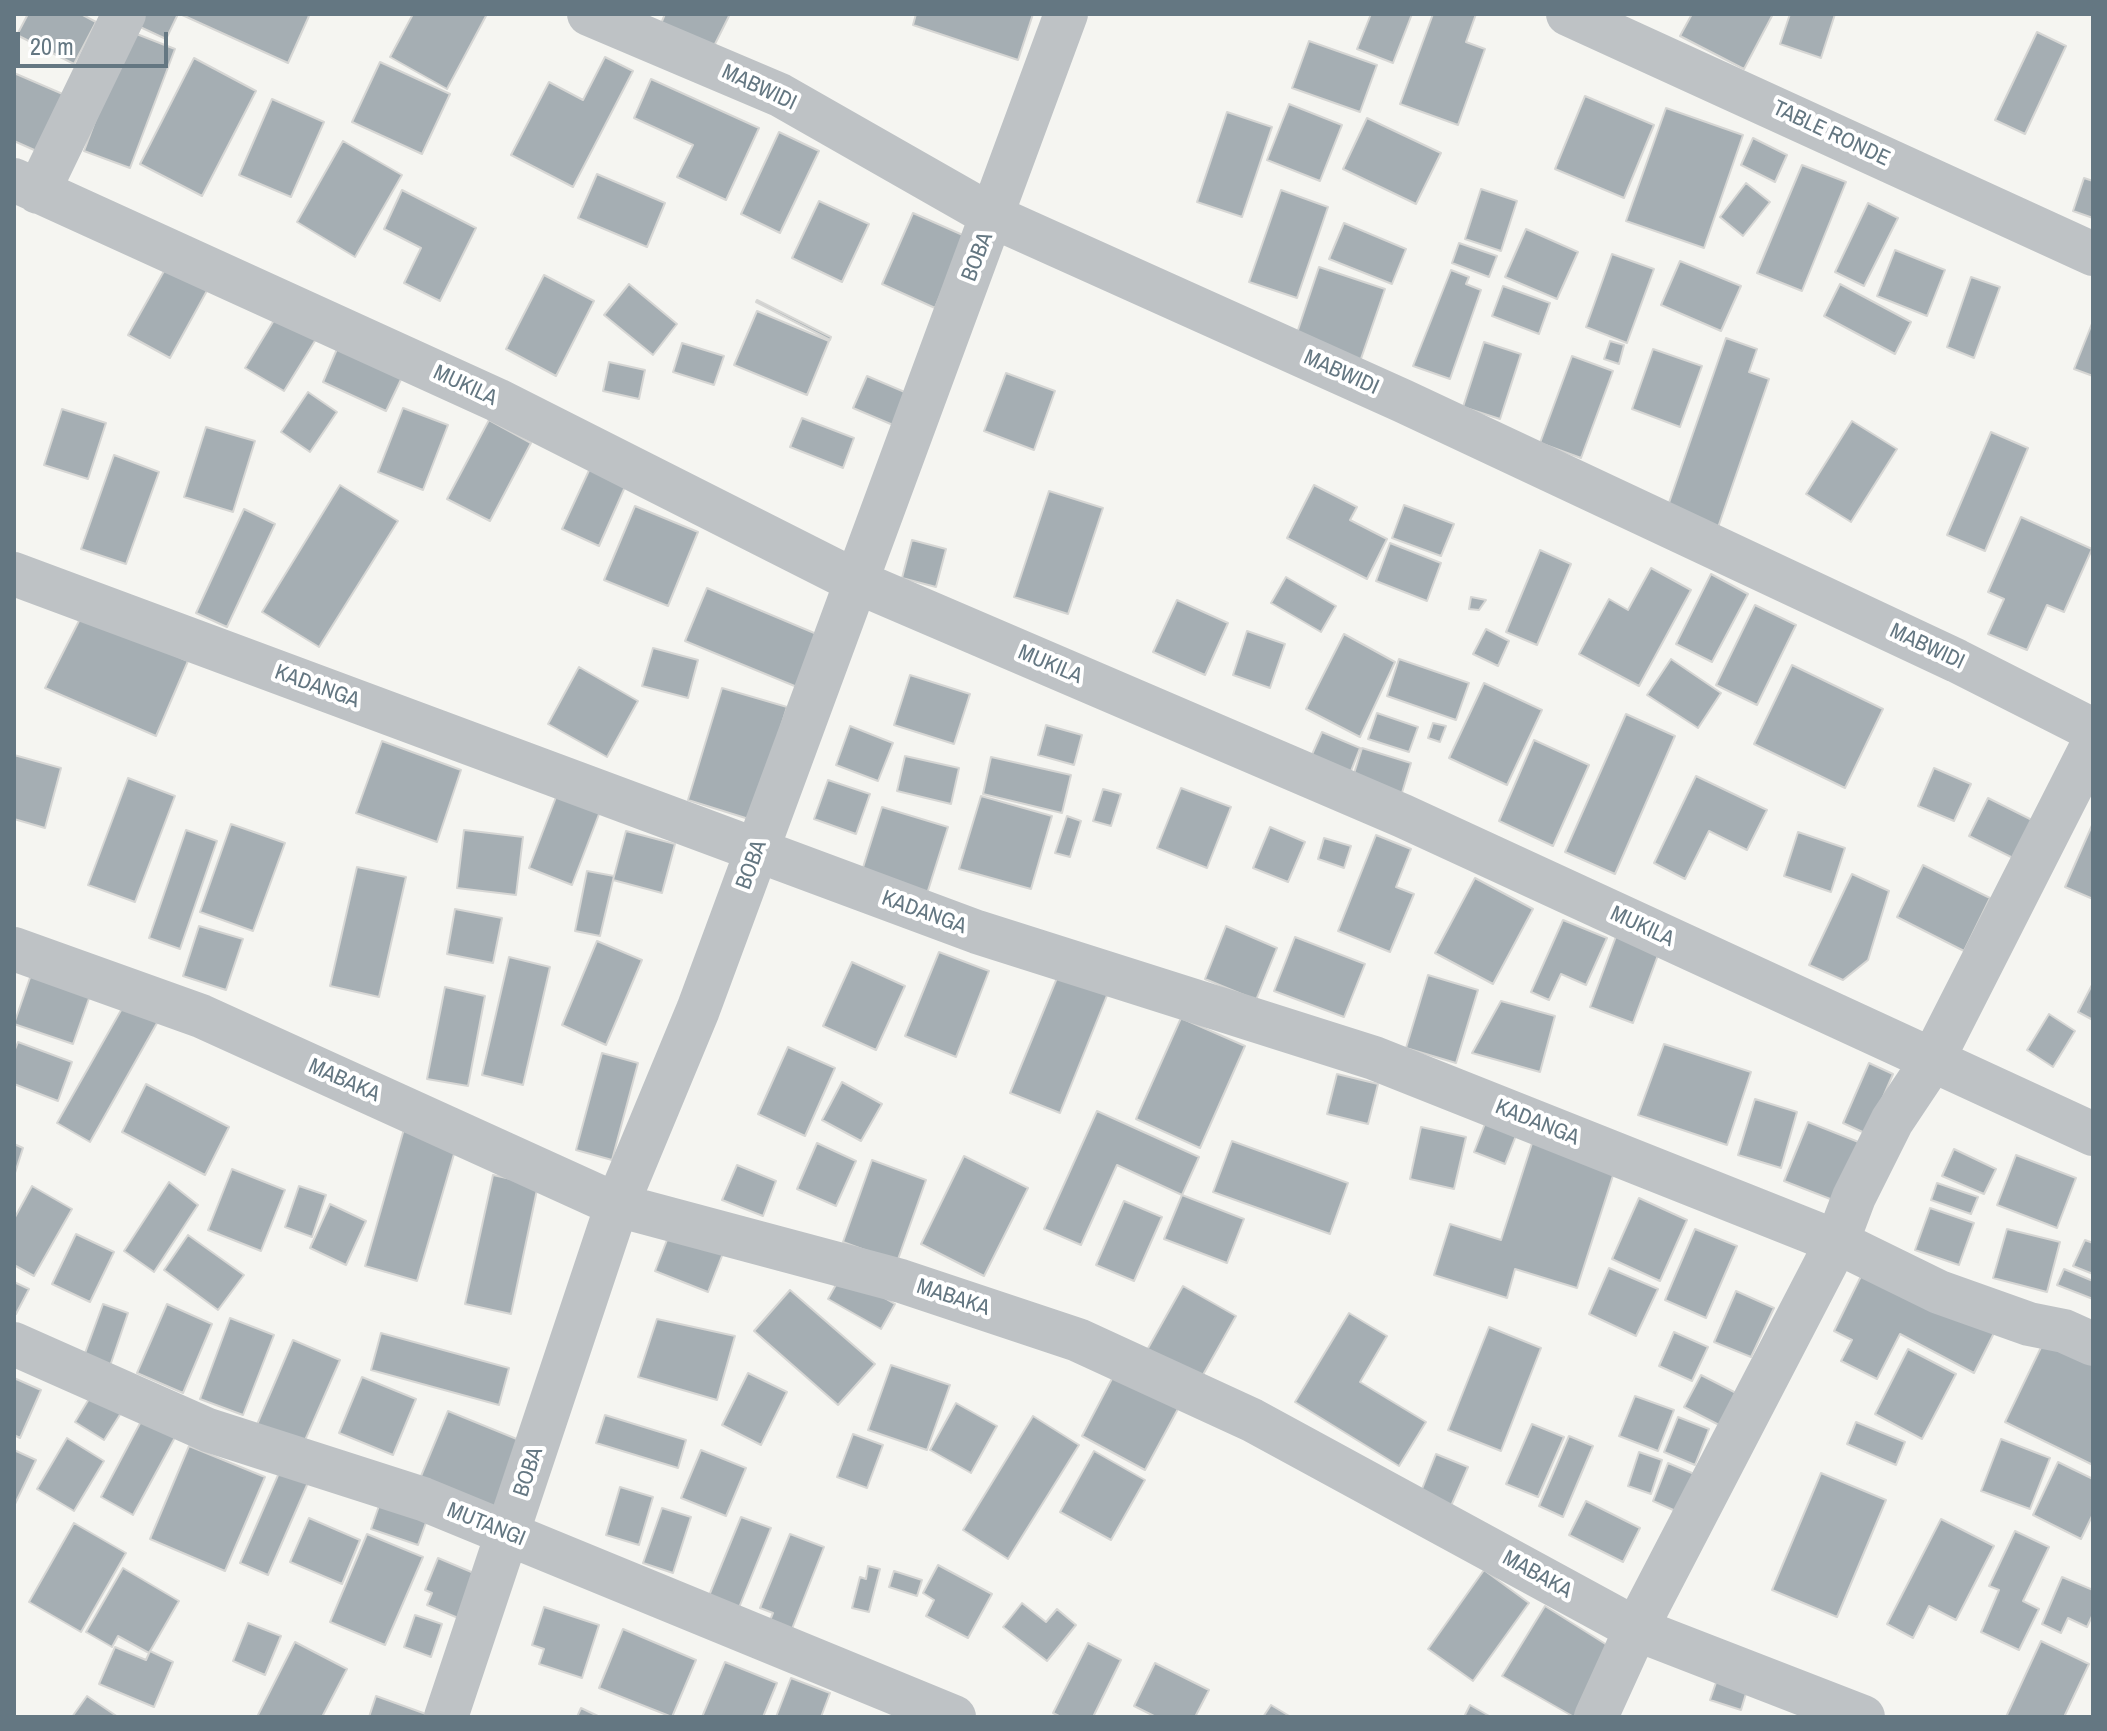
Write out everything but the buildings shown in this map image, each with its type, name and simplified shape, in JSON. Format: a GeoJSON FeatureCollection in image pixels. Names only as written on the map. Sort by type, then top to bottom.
{"type":"FeatureCollection","features":[{"type":"Feature","properties":{"kind":"street"},"geometry":{"type":"LineString","coordinates":[[26,186],[124,14]]}},
{"type":"Feature","properties":{"kind":"street","name":"MABWIDI"},"geometry":{"type":"LineString","coordinates":[[589,14],[780,95],[994,217],[1403,401],[1957,661],[2093,730]]}},
{"type":"Feature","properties":{"kind":"street","name":"BOBA"},"geometry":{"type":"LineString","coordinates":[[446,1717],[617,1205],[698,1010],[855,581],[994,217],[1066,14]]}},
{"type":"Feature","properties":{"kind":"street","name":"TABLE RONDE"},"geometry":{"type":"LineString","coordinates":[[1568,14],[2093,254]]}},
{"type":"Feature","properties":{"kind":"street","name":"MUKILA"},"geometry":{"type":"LineString","coordinates":[[26,186],[497,400],[855,581],[1403,816],[2093,1134]]}},
{"type":"Feature","properties":{"kind":"street","name":"KADANGA"},"geometry":{"type":"LineString","coordinates":[[14,574],[977,932],[1374,1058],[1837,1242],[1939,1292],[2005,1317],[2064,1331],[2093,1344]]}},
{"type":"Feature","properties":{"kind":"street"},"geometry":{"type":"LineString","coordinates":[[1596,1717],[1636,1629],[1837,1242],[1854,1197],[1892,1121],[1932,1061],[2093,744]]}},
{"type":"Feature","properties":{"kind":"street","name":"MABAKA"},"geometry":{"type":"LineString","coordinates":[[14,949],[201,1016],[617,1205],[901,1281],[1078,1340],[1252,1420],[1636,1629],[1863,1717]]}},
{"type":"Feature","properties":{"kind":"street","name":"MUTANGI"},"geometry":{"type":"LineString","coordinates":[[14,1344],[208,1430],[423,1499],[954,1717]]}}]}
